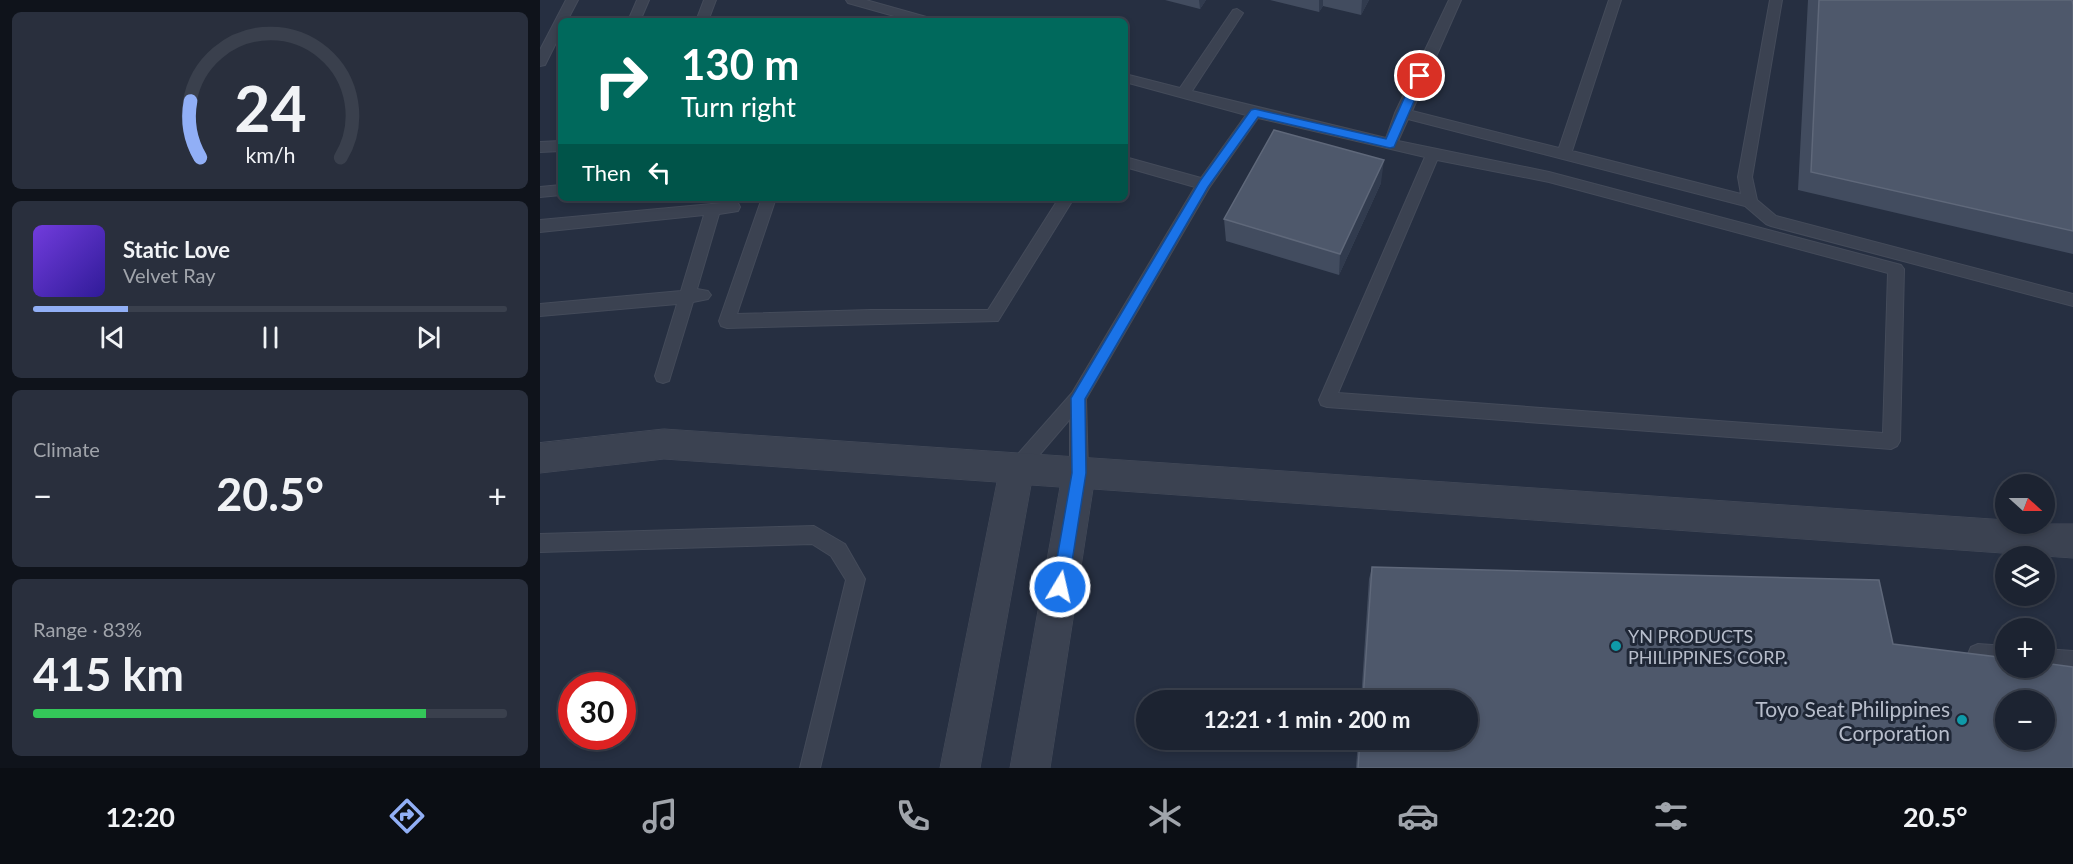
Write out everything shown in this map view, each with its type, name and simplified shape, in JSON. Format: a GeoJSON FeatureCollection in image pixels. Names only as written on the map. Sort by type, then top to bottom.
{"type":"FeatureCollection","features":[{"type":"Feature","properties":{"kind":"street"},"geometry":{"type":"LineString","coordinates":[[540,458],[664,444],[2073,541]]}},
{"type":"Feature","properties":{"kind":"street"},"geometry":{"type":"LineString","coordinates":[[960,768],[1017,468]]}},
{"type":"Feature","properties":{"kind":"street"},"geometry":{"type":"LineString","coordinates":[[1030,768],[1079,473]]}},
{"type":"Feature","properties":{"kind":"lane"},"geometry":{"type":"LineString","coordinates":[[563,18],[572,0]]}},
{"type":"Feature","properties":{"kind":"lane"},"geometry":{"type":"LineString","coordinates":[[635,18],[643,0]]}},
{"type":"Feature","properties":{"kind":"lane"},"geometry":{"type":"LineString","coordinates":[[703,18],[710,0]]}},
{"type":"Feature","properties":{"kind":"lane"},"geometry":{"type":"LineString","coordinates":[[852,0],[915,18]]}},
{"type":"Feature","properties":{"kind":"lane"},"geometry":{"type":"LineString","coordinates":[[1390,144],[1402,113],[1455,0]]}},
{"type":"Feature","properties":{"kind":"lane"},"geometry":{"type":"LineString","coordinates":[[1564,155],[1615,0]]}},
{"type":"Feature","properties":{"kind":"lane"},"geometry":{"type":"LineString","coordinates":[[1750,202],[1745,177],[1776,0]]}},
{"type":"Feature","properties":{"kind":"lane"},"geometry":{"type":"LineString","coordinates":[[1183,94],[1237,13]]}},
{"type":"Feature","properties":{"kind":"lane"},"geometry":{"type":"LineString","coordinates":[[540,62],[558,27]]}},
{"type":"Feature","properties":{"kind":"lane"},"geometry":{"type":"LineString","coordinates":[[1128,79],[1255,113],[1433,154],[1549,177],[1896,269],[1891,441],[1327,400],[1433,154]]}},
{"type":"Feature","properties":{"kind":"lane"},"geometry":{"type":"LineString","coordinates":[[1017,468],[1078,398],[1204,184],[1255,113]]}},
{"type":"Feature","properties":{"kind":"lane"},"geometry":{"type":"LineString","coordinates":[[1402,113],[1750,202],[1771,220],[2073,300]]}},
{"type":"Feature","properties":{"kind":"lane"},"geometry":{"type":"LineString","coordinates":[[540,147],[558,146]]}},
{"type":"Feature","properties":{"kind":"lane"},"geometry":{"type":"LineString","coordinates":[[1128,163],[1204,184]]}},
{"type":"Feature","properties":{"kind":"lane"},"geometry":{"type":"LineString","coordinates":[[540,192],[558,190]]}},
{"type":"Feature","properties":{"kind":"lane"},"geometry":{"type":"LineString","coordinates":[[768,201],[727,321],[871,316],[992,316],[1065,201]]}},
{"type":"Feature","properties":{"kind":"lane"},"geometry":{"type":"LineString","coordinates":[[540,226],[733,207]]}},
{"type":"Feature","properties":{"kind":"lane"},"geometry":{"type":"LineString","coordinates":[[663,376],[713,208]]}},
{"type":"Feature","properties":{"kind":"lane"},"geometry":{"type":"LineString","coordinates":[[540,310],[702,295]]}},
{"type":"Feature","properties":{"kind":"lane"},"geometry":{"type":"LineString","coordinates":[[1078,398],[1079,473]]}},
{"type":"Feature","properties":{"kind":"lane"},"geometry":{"type":"LineString","coordinates":[[540,543],[814,535],[838,550],[856,579],[810,768]]}},
{"type":"Feature","properties":{"kind":"lane"},"geometry":{"type":"LineString","coordinates":[[1978,654],[1995,655]]}},
{"type":"Feature","properties":{"kind":"lane"},"geometry":{"type":"LineString","coordinates":[[2055,660],[2073,661]]}},
{"type":"Feature","properties":{"kind":"building"},"geometry":{"type":"Polygon","coordinates":[[[1819,0],[2072,0],[2073,231],[1811,172],[1819,0]]]}},
{"type":"Feature","properties":{"kind":"building"},"geometry":{"type":"Polygon","coordinates":[[[1274,130],[1384,160],[1340,254],[1224,219],[1274,130]]]}},
{"type":"Feature","properties":{"kind":"building","name":"YN PRODUCTS PHILIPPINES CORP."},"geometry":{"type":"Polygon","coordinates":[[[1372,567],[1879,580],[1893,644],[1995,657],[1995,678],[2055,678],[2055,665],[2073,667],[2073,768],[1358,768],[1359,750],[1478,750],[1478,690],[1364,690],[1372,567]]]}},
{"type":"Feature","properties":{"kind":"place","name":"YN PRODUCTS PHILIPPINES CORP."},"geometry":{"type":"Point","coordinates":[1616,646]}},
{"type":"Feature","properties":{"kind":"place","name":"Toyo Seat Philippines Corporation"},"geometry":{"type":"Point","coordinates":[1962,720]}},
{"type":"Feature","properties":{"kind":"route"},"geometry":{"type":"LineString","coordinates":[[1060,587],[1079,473],[1078,398],[1204,184],[1255,113],[1390,144],[1420,76]]}}]}
